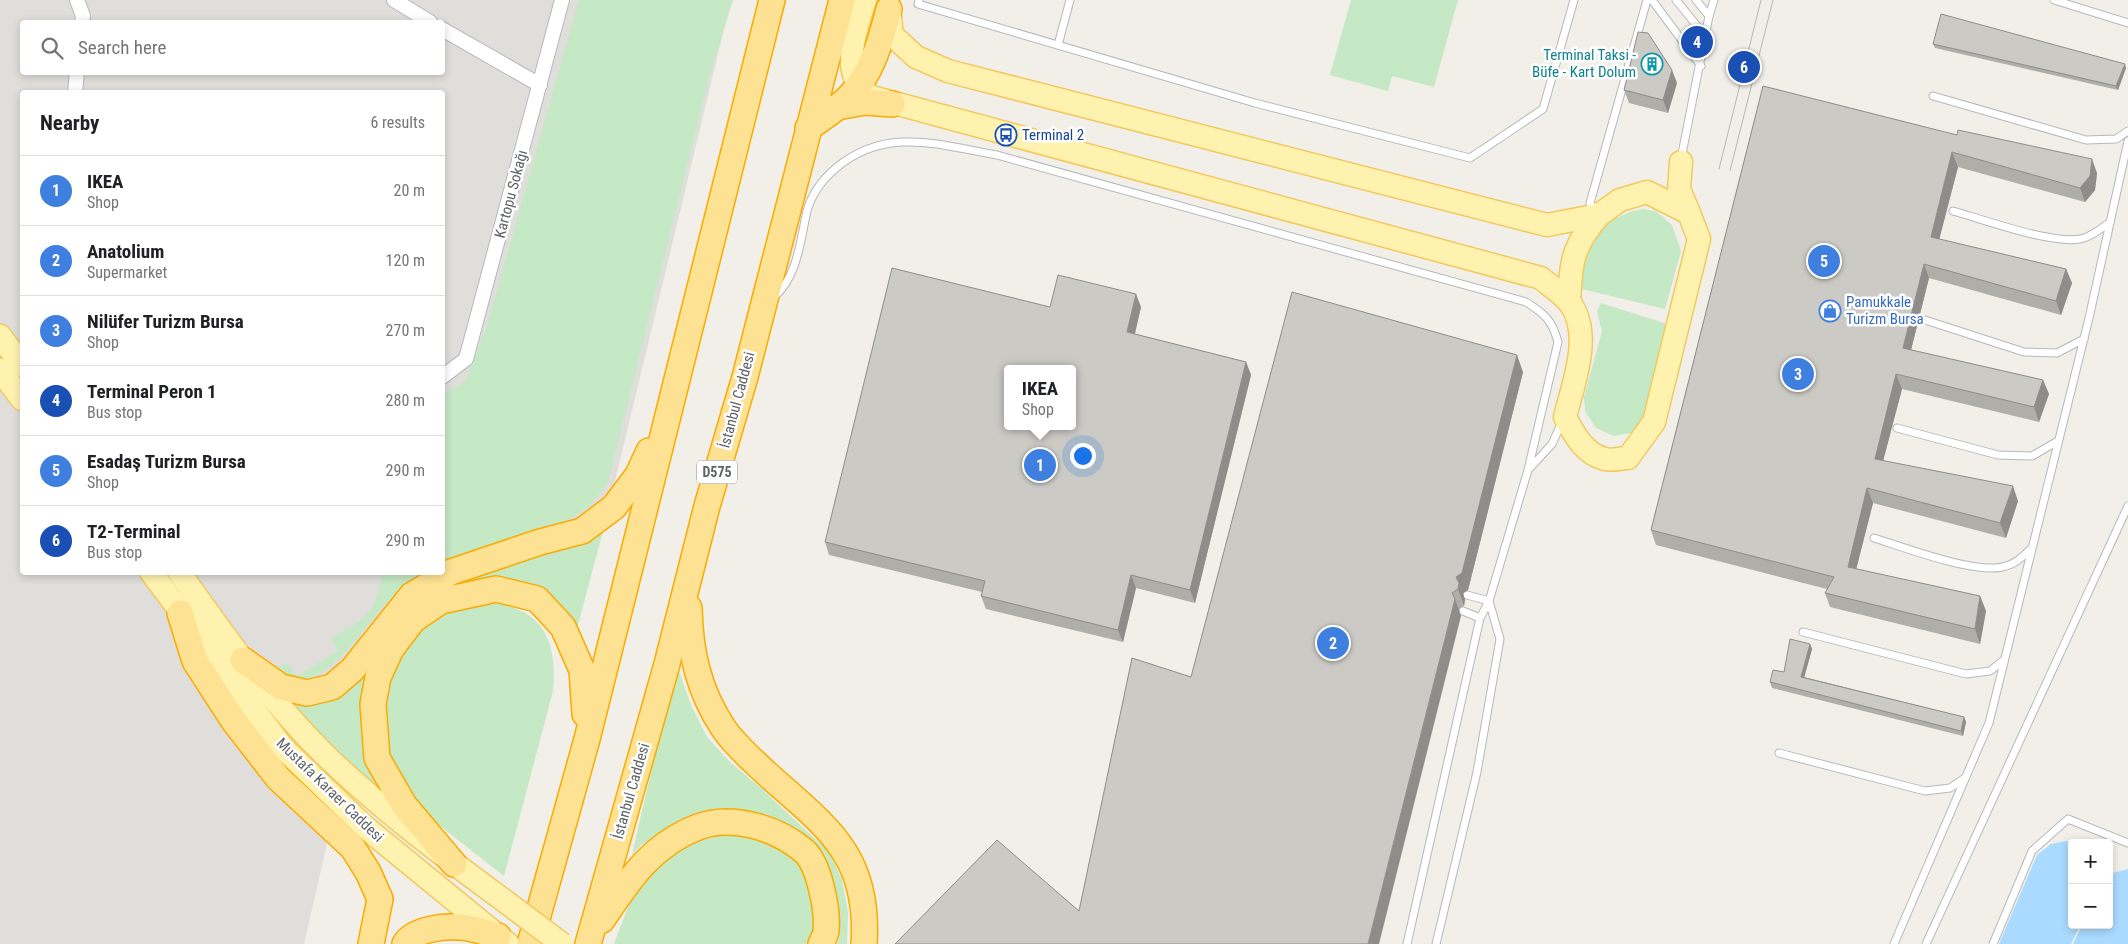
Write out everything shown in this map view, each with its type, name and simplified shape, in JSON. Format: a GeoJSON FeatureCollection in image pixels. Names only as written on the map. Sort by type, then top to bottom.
{"type":"FeatureCollection","features":[{"type":"Feature","properties":{"kind":"highway","name":"İstanbul Caddesi"},"geometry":{"type":"LineString","coordinates":[[589,941],[667,664],[707,506],[745,377],[842,0]]}},
{"type":"Feature","properties":{"kind":"highway"},"geometry":{"type":"LineString","coordinates":[[530,944],[587,739],[628,570],[673,399],[767,4]]}},
{"type":"Feature","properties":{"kind":"highway"},"geometry":{"type":"LineString","coordinates":[[808,128],[837,107],[858,86],[875,55],[891,5]]}},
{"type":"Feature","properties":{"kind":"highway"},"geometry":{"type":"LineString","coordinates":[[837,107],[865,102],[892,104]]}},
{"type":"Feature","properties":{"kind":"highway"},"geometry":{"type":"LineString","coordinates":[[242,660],[281,687],[307,693],[332,686],[352,670],[412,595],[451,572],[540,542],[582,531],[614,507],[638,475],[673,399]]}},
{"type":"Feature","properties":{"kind":"highway"},"geometry":{"type":"LineString","coordinates":[[689,578],[690,636],[694,667],[706,698],[725,730],[752,761],[817,817],[839,841],[859,882],[864,908],[864,944]]}},
{"type":"Feature","properties":{"kind":"highway"},"geometry":{"type":"LineString","coordinates":[[454,864],[404,805],[377,758],[373,704],[378,677],[391,649],[413,620],[441,601],[496,589],[536,599],[563,627],[582,670],[587,739]]}},
{"type":"Feature","properties":{"kind":"highway"},"geometry":{"type":"LineString","coordinates":[[180,613],[195,661],[233,720],[278,778],[353,848],[368,872],[380,899],[371,944]]}},
{"type":"Feature","properties":{"kind":"highway"},"geometry":{"type":"LineString","coordinates":[[589,941],[631,877],[662,845],[699,826],[739,822],[772,830],[806,852],[822,885],[826,931],[821,944]]}},
{"type":"Feature","properties":{"kind":"highway"},"geometry":{"type":"LineString","coordinates":[[406,943],[418,934],[438,928],[461,926],[503,940]]}},
{"type":"Feature","properties":{"kind":"main road"},"geometry":{"type":"LineString","coordinates":[[865,0],[856,26],[852,60],[858,86],[872,97],[892,104],[1541,278],[1569,302],[1575,312],[1580,329],[1579,355],[1565,417],[1576,438],[1588,451],[1605,460],[1628,458],[1654,422],[1699,239],[1680,189],[1681,162]]}},
{"type":"Feature","properties":{"kind":"main road"},"geometry":{"type":"LineString","coordinates":[[891,5],[892,35],[916,57],[948,71],[1547,225],[1599,215]]}},
{"type":"Feature","properties":{"kind":"main road"},"geometry":{"type":"LineString","coordinates":[[1569,302],[1570,272],[1574,252],[1583,234],[1599,215],[1620,200],[1647,192],[1667,180],[1681,162]]}},
{"type":"Feature","properties":{"kind":"main road"},"geometry":{"type":"LineString","coordinates":[[1647,192],[1689,213]]}},
{"type":"Feature","properties":{"kind":"main road"},"geometry":{"type":"LineString","coordinates":[[0,336],[20,362]]}},
{"type":"Feature","properties":{"kind":"main road"},"geometry":{"type":"LineString","coordinates":[[0,370],[20,396]]}},
{"type":"Feature","properties":{"kind":"main road","name":"Mustafa Karaer Caddesi"},"geometry":{"type":"LineString","coordinates":[[153,575],[283,748],[365,827],[503,940]]}},
{"type":"Feature","properties":{"kind":"main road","name":"Mustafa Karaer Caddesi"},"geometry":{"type":"LineString","coordinates":[[181,575],[242,660],[320,750],[402,824],[562,944]]}},
{"type":"Feature","properties":{"kind":"street"},"geometry":{"type":"LineString","coordinates":[[77,0],[83,16],[82,20]]}},
{"type":"Feature","properties":{"kind":"street"},"geometry":{"type":"LineString","coordinates":[[394,0],[427,20]]}},
{"type":"Feature","properties":{"kind":"street","name":"Kartopu Sokağı"},"geometry":{"type":"LineString","coordinates":[[445,375],[466,359],[562,0]]}},
{"type":"Feature","properties":{"kind":"street"},"geometry":{"type":"LineString","coordinates":[[445,31],[540,85]]}},
{"type":"Feature","properties":{"kind":"street"},"geometry":{"type":"LineString","coordinates":[[74,90],[77,75]]}},
{"type":"Feature","properties":{"kind":"lane"},"geometry":{"type":"LineString","coordinates":[[920,0],[918,4],[1255,103],[1470,158],[1543,109],[1574,0]]}},
{"type":"Feature","properties":{"kind":"lane"},"geometry":{"type":"LineString","coordinates":[[1058,45],[1070,0]]}},
{"type":"Feature","properties":{"kind":"lane"},"geometry":{"type":"LineString","coordinates":[[1599,215],[1590,203],[1647,0]]}},
{"type":"Feature","properties":{"kind":"lane"},"geometry":{"type":"LineString","coordinates":[[1652,0],[1701,66]]}},
{"type":"Feature","properties":{"kind":"lane"},"geometry":{"type":"LineString","coordinates":[[1676,0],[1706,37]]}},
{"type":"Feature","properties":{"kind":"lane"},"geometry":{"type":"LineString","coordinates":[[1696,0],[1709,16]]}},
{"type":"Feature","properties":{"kind":"lane"},"geometry":{"type":"LineString","coordinates":[[1681,162],[1701,66],[1709,16],[1714,0]]}},
{"type":"Feature","properties":{"kind":"lane"},"geometry":{"type":"LineString","coordinates":[[2054,0],[2128,23]]}},
{"type":"Feature","properties":{"kind":"lane"},"geometry":{"type":"LineString","coordinates":[[1933,96],[2086,140],[2116,140],[2128,131]]}},
{"type":"Feature","properties":{"kind":"lane"},"geometry":{"type":"LineString","coordinates":[[761,309],[788,283],[813,194],[827,176],[863,149],[887,142],[920,141],[996,155],[1526,302],[1544,313],[1554,327],[1558,342],[1528,470],[1489,601],[1480,618],[1407,944]]}},
{"type":"Feature","properties":{"kind":"lane"},"geometry":{"type":"LineString","coordinates":[[1894,944],[1988,723],[2084,339],[2128,141]]}},
{"type":"Feature","properties":{"kind":"lane"},"geometry":{"type":"LineString","coordinates":[[1953,211],[2049,238],[2082,239],[2099,231],[2110,221]]}},
{"type":"Feature","properties":{"kind":"lane"},"geometry":{"type":"LineString","coordinates":[[1925,320],[2024,352],[2057,352],[2084,339]]}},
{"type":"Feature","properties":{"kind":"lane"},"geometry":{"type":"LineString","coordinates":[[1528,470],[1552,444],[1565,417]]}},
{"type":"Feature","properties":{"kind":"lane"},"geometry":{"type":"LineString","coordinates":[[1897,428],[1998,455],[2032,456],[2058,440]]}},
{"type":"Feature","properties":{"kind":"lane"},"geometry":{"type":"LineString","coordinates":[[1926,944],[2128,506]]}},
{"type":"Feature","properties":{"kind":"lane"},"geometry":{"type":"LineString","coordinates":[[1874,538],[1970,566],[2004,567],[2020,560],[2031,548]]}},
{"type":"Feature","properties":{"kind":"lane"},"geometry":{"type":"LineString","coordinates":[[1467,594],[1489,601]]}},
{"type":"Feature","properties":{"kind":"lane"},"geometry":{"type":"LineString","coordinates":[[1436,944],[1477,772],[1500,639],[1489,601]]}},
{"type":"Feature","properties":{"kind":"lane"},"geometry":{"type":"LineString","coordinates":[[1462,611],[1480,618]]}},
{"type":"Feature","properties":{"kind":"lane"},"geometry":{"type":"LineString","coordinates":[[1803,632],[1966,674],[1990,671],[2004,659]]}},
{"type":"Feature","properties":{"kind":"lane"},"geometry":{"type":"LineString","coordinates":[[1779,753],[1925,792],[1950,788],[1965,778]]}},
{"type":"Feature","properties":{"kind":"lane"},"geometry":{"type":"LineString","coordinates":[[1993,944],[2032,851],[2068,819],[2128,843]]}},
{"type":"Feature","properties":{"kind":"shaded area"},"geometry":{"type":"Polygon","coordinates":[[[0,0],[731,0],[602,535],[377,626],[304,944],[0,944],[0,0]]]}},
{"type":"Feature","properties":{"kind":"green space"},"geometry":{"type":"Polygon","coordinates":[[[579,0],[733,0],[710,74],[608,482],[592,504],[572,518],[445,564],[445,393],[466,381],[488,323],[579,0]]]}},
{"type":"Feature","properties":{"kind":"green space"},"geometry":{"type":"Polygon","coordinates":[[[1351,0],[1458,0],[1434,87],[1392,76],[1388,91],[1330,75],[1351,0]]]}},
{"type":"Feature","properties":{"kind":"green space"},"geometry":{"type":"Polygon","coordinates":[[[1642,209],[1656,211],[1672,225],[1681,251],[1665,309],[1582,289],[1579,273],[1597,227],[1630,212],[1642,209]]]}},
{"type":"Feature","properties":{"kind":"green space"},"geometry":{"type":"Polygon","coordinates":[[[1601,303],[1667,324],[1642,422],[1631,433],[1614,436],[1596,428],[1585,411],[1584,397],[1602,331],[1597,312],[1601,303]]]}},
{"type":"Feature","properties":{"kind":"green space"},"geometry":{"type":"Polygon","coordinates":[[[606,520],[575,636],[565,617],[439,589],[606,520]]]}},
{"type":"Feature","properties":{"kind":"green space"},"geometry":{"type":"Polygon","coordinates":[[[383,575],[425,575],[407,585],[392,597],[335,663],[320,673],[303,679],[285,677],[265,665],[278,667],[287,663],[297,676],[338,651],[331,639],[361,620],[367,614],[380,587],[383,575]]]}},
{"type":"Feature","properties":{"kind":"green space"},"geometry":{"type":"Polygon","coordinates":[[[499,603],[524,612],[539,624],[549,641],[554,671],[553,691],[504,876],[435,822],[404,786],[388,757],[382,698],[394,663],[411,638],[432,618],[462,606],[499,603]]]}},
{"type":"Feature","properties":{"kind":"green space"},"geometry":{"type":"Polygon","coordinates":[[[376,655],[363,710],[363,725],[368,756],[381,795],[283,697],[376,655]]]}},
{"type":"Feature","properties":{"kind":"green space"},"geometry":{"type":"Polygon","coordinates":[[[676,663],[691,705],[707,737],[730,762],[763,790],[830,853],[842,880],[848,912],[847,944],[838,944],[840,919],[834,891],[817,861],[718,813],[681,821],[641,845],[632,855],[676,663]]]}},
{"type":"Feature","properties":{"kind":"green space"},"geometry":{"type":"Polygon","coordinates":[[[728,829],[757,832],[793,854],[814,887],[815,944],[614,944],[631,899],[650,871],[685,843],[728,829]]]}},
{"type":"Feature","properties":{"kind":"water"},"geometry":{"type":"Polygon","coordinates":[[[2068,842],[2068,929],[2078,929],[2071,944],[1999,944],[2037,855],[2051,844],[2068,842]]]}},
{"type":"Feature","properties":{"kind":"water"},"geometry":{"type":"Polygon","coordinates":[[[2128,869],[2128,944],[2073,944],[2080,929],[2113,929],[2113,873],[2128,869]]]}},
{"type":"Feature","properties":{"kind":"building"},"geometry":{"type":"Polygon","coordinates":[[[1941,14],[2125,64],[2116,86],[1933,44],[1941,14]]]}},
{"type":"Feature","properties":{"kind":"building","name":"Terminal Taksi - Büfe - Kart Dolum"},"geometry":{"type":"Polygon","coordinates":[[[1638,32],[1648,33],[1672,70],[1663,100],[1624,90],[1638,32]]]}},
{"type":"Feature","properties":{"kind":"building"},"geometry":{"type":"Polygon","coordinates":[[[1763,86],[1957,135],[1958,130],[2092,159],[2090,176],[2080,188],[1952,152],[1931,237],[2066,269],[2056,301],[1924,264],[1903,348],[2043,380],[2034,407],[1896,374],[1875,459],[2013,486],[2000,523],[1867,488],[1848,567],[1980,596],[1975,629],[1825,593],[1834,577],[1651,530],[1763,86]]]}},
{"type":"Feature","properties":{"kind":"building"},"geometry":{"type":"Polygon","coordinates":[[[892,268],[1050,307],[1058,275],[1136,294],[1127,332],[1246,362],[1190,590],[1131,575],[1118,630],[981,596],[985,581],[825,542],[892,268]]]}},
{"type":"Feature","properties":{"kind":"building"},"geometry":{"type":"Polygon","coordinates":[[[1292,292],[1517,355],[1462,573],[1456,577],[1459,583],[1458,589],[1452,593],[1455,599],[1368,944],[895,944],[997,840],[1079,911],[1132,658],[1191,677],[1292,292]]]}},
{"type":"Feature","properties":{"kind":"building"},"geometry":{"type":"Polygon","coordinates":[[[1790,639],[1810,644],[1801,677],[1964,717],[1961,731],[1770,682],[1773,670],[1784,672],[1790,639]]]}},
{"type":"Feature","properties":{"kind":"tram line"},"geometry":{"type":"LineString","coordinates":[[1719,169],[1761,0]]}},
{"type":"Feature","properties":{"kind":"tram line"},"geometry":{"type":"LineString","coordinates":[[1730,171],[1773,0]]}},
{"type":"Feature","properties":{"kind":"place","name":"Terminal Peron 1"},"geometry":{"type":"Point","coordinates":[1697,42]}},
{"type":"Feature","properties":{"kind":"place","name":"Terminal Taksi - Büfe - Kart Dolum"},"geometry":{"type":"Point","coordinates":[1652,64]}},
{"type":"Feature","properties":{"kind":"place","name":"T2-Terminal"},"geometry":{"type":"Point","coordinates":[1744,67]}},
{"type":"Feature","properties":{"kind":"place","name":"Terminal 2"},"geometry":{"type":"Point","coordinates":[1006,135]}},
{"type":"Feature","properties":{"kind":"place","name":"Esadaş Turizm Bursa"},"geometry":{"type":"Point","coordinates":[1824,261]}},
{"type":"Feature","properties":{"kind":"place","name":"Pamukkale Turizm Bursa"},"geometry":{"type":"Point","coordinates":[1830,311]}},
{"type":"Feature","properties":{"kind":"place","name":"Nilüfer Turizm Bursa"},"geometry":{"type":"Point","coordinates":[1798,374]}},
{"type":"Feature","properties":{"kind":"place","name":"IKEA"},"geometry":{"type":"Point","coordinates":[1040,465]}},
{"type":"Feature","properties":{"kind":"place","name":"Anatolium"},"geometry":{"type":"Point","coordinates":[1333,643]}}]}
